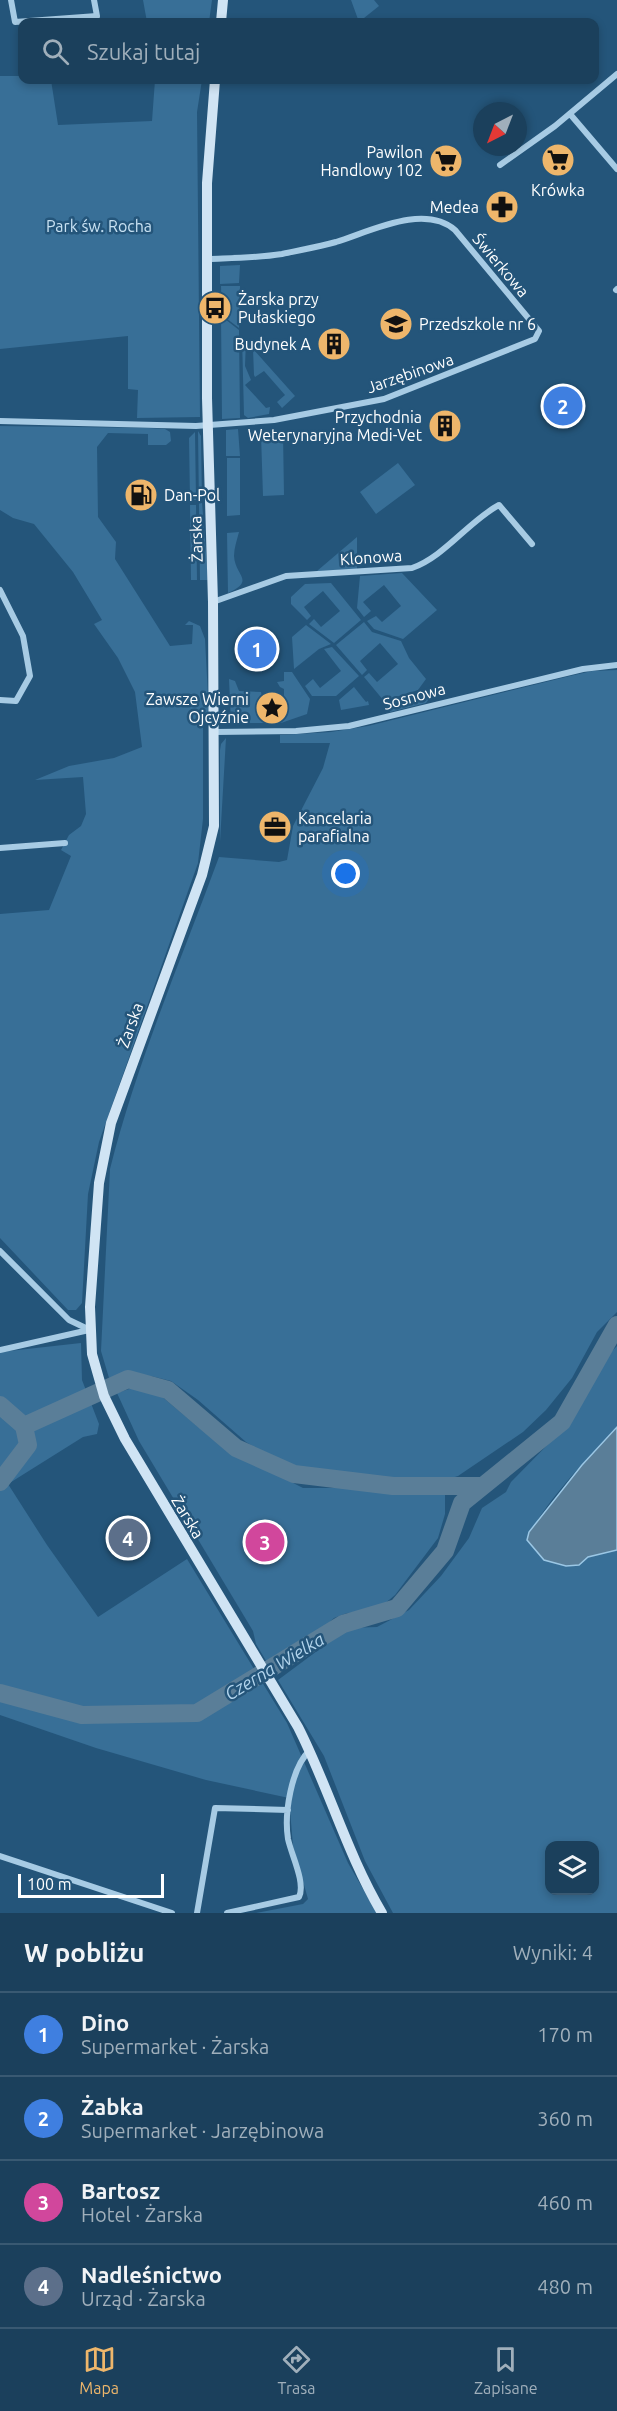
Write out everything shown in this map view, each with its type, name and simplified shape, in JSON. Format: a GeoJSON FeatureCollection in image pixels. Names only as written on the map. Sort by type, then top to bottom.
{"type":"FeatureCollection","features":[{"type":"Feature","properties":{"kind":"street"},"geometry":{"type":"LineString","coordinates":[[11,0],[15,22],[18,22]]}},
{"type":"Feature","properties":{"kind":"street"},"geometry":{"type":"LineString","coordinates":[[70,18],[97,16],[94,0]]}},
{"type":"Feature","properties":{"kind":"street"},"geometry":{"type":"LineString","coordinates":[[221,18],[223,0]]}},
{"type":"Feature","properties":{"kind":"street"},"geometry":{"type":"LineString","coordinates":[[500,165],[570,114],[617,74]]}},
{"type":"Feature","properties":{"kind":"street","name":"Żarska"},"geometry":{"type":"LineString","coordinates":[[215,84],[207,183],[214,815],[208,857],[126,1080],[105,1149],[99,1183],[92,1258],[90,1330],[97,1378],[112,1413],[165,1509],[281,1697],[310,1750],[359,1872],[382,1913]]}},
{"type":"Feature","properties":{"kind":"street"},"geometry":{"type":"LineString","coordinates":[[570,114],[617,169]]}},
{"type":"Feature","properties":{"kind":"street","name":"Świerkowa"},"geometry":{"type":"LineString","coordinates":[[208,259],[280,254],[332,243],[394,222],[420,219],[439,221],[455,230],[539,331]]}},
{"type":"Feature","properties":{"kind":"street","name":"Jarzębinowa"},"geometry":{"type":"LineString","coordinates":[[0,421],[148,426],[209,425],[274,420],[395,396],[535,339],[539,331]]}},
{"type":"Feature","properties":{"kind":"street","name":"Klonowa"},"geometry":{"type":"LineString","coordinates":[[213,602],[286,576],[412,568],[425,562],[486,512],[499,505],[532,544]]}},
{"type":"Feature","properties":{"kind":"street"},"geometry":{"type":"LineString","coordinates":[[0,590],[23,636],[30,676],[16,701],[0,700]]}},
{"type":"Feature","properties":{"kind":"street","name":"Sosnowa"},"geometry":{"type":"LineString","coordinates":[[214,732],[304,730],[349,726],[583,669],[617,665]]}},
{"type":"Feature","properties":{"kind":"street"},"geometry":{"type":"LineString","coordinates":[[0,848],[65,843]]}},
{"type":"Feature","properties":{"kind":"street"},"geometry":{"type":"LineString","coordinates":[[0,1251],[69,1320],[90,1330]]}},
{"type":"Feature","properties":{"kind":"street"},"geometry":{"type":"LineString","coordinates":[[0,1350],[90,1330]]}},
{"type":"Feature","properties":{"kind":"street"},"geometry":{"type":"LineString","coordinates":[[227,1913],[300,1897],[301,1884],[288,1837],[288,1810],[298,1765],[310,1750]]}},
{"type":"Feature","properties":{"kind":"street"},"geometry":{"type":"LineString","coordinates":[[197,1913],[215,1808],[288,1810]]}},
{"type":"Feature","properties":{"kind":"street"},"geometry":{"type":"LineString","coordinates":[[0,1856],[172,1913]]}},
{"type":"Feature","properties":{"kind":"green space"},"geometry":{"type":"Polygon","coordinates":[[[143,0],[212,0],[210,18],[146,18],[143,0]]]}},
{"type":"Feature","properties":{"kind":"green space"},"geometry":{"type":"Polygon","coordinates":[[[351,0],[374,0],[379,6],[364,18],[358,18],[351,0]]]}},
{"type":"Feature","properties":{"kind":"green space","name":"Park św. Rocha"},"geometry":{"type":"Polygon","coordinates":[[[0,76],[18,76],[18,84],[52,84],[58,125],[152,121],[155,84],[201,84],[197,112],[200,417],[137,418],[138,390],[128,389],[128,336],[0,349],[0,76]]]}},
{"type":"Feature","properties":{"kind":"green space"},"geometry":{"type":"Polygon","coordinates":[[[240,265],[239,283],[220,284],[220,266],[240,265]]]}},
{"type":"Feature","properties":{"kind":"green space"},"geometry":{"type":"Polygon","coordinates":[[[221,286],[240,286],[239,328],[222,315],[221,286]]]}},
{"type":"Feature","properties":{"kind":"green space"},"geometry":{"type":"Polygon","coordinates":[[[221,316],[239,330],[240,418],[222,419],[221,316]]]}},
{"type":"Feature","properties":{"kind":"green space"},"geometry":{"type":"Polygon","coordinates":[[[242,337],[246,340],[245,366],[251,380],[245,385],[266,408],[270,407],[269,414],[248,418],[244,415],[242,337]]]}},
{"type":"Feature","properties":{"kind":"green space"},"geometry":{"type":"Polygon","coordinates":[[[253,349],[295,396],[282,408],[277,402],[285,395],[264,371],[255,377],[254,375],[253,349]]]}},
{"type":"Feature","properties":{"kind":"green space"},"geometry":{"type":"Polygon","coordinates":[[[0,426],[149,428],[165,429],[170,432],[171,441],[166,445],[148,445],[148,434],[108,433],[97,447],[98,517],[116,542],[115,559],[170,646],[192,644],[193,625],[185,625],[189,621],[200,626],[205,639],[209,715],[203,722],[203,819],[198,863],[99,1142],[88,1194],[82,1303],[76,1310],[68,1310],[0,1238],[0,914],[49,910],[71,856],[61,850],[69,835],[81,826],[86,814],[83,777],[35,780],[69,766],[114,758],[142,747],[135,692],[118,658],[94,624],[102,620],[73,572],[34,524],[13,518],[0,510],[0,426]]]}},
{"type":"Feature","properties":{"kind":"green space"},"geometry":{"type":"Polygon","coordinates":[[[238,429],[240,456],[226,456],[226,430],[238,429]]]}},
{"type":"Feature","properties":{"kind":"green space"},"geometry":{"type":"Polygon","coordinates":[[[198,431],[201,436],[202,502],[208,580],[200,580],[198,431]]]}},
{"type":"Feature","properties":{"kind":"green space"},"geometry":{"type":"Polygon","coordinates":[[[195,432],[196,500],[190,500],[189,438],[195,432]]]}},
{"type":"Feature","properties":{"kind":"green space"},"geometry":{"type":"Polygon","coordinates":[[[283,433],[284,495],[263,496],[261,435],[283,433]]]}},
{"type":"Feature","properties":{"kind":"green space"},"geometry":{"type":"Polygon","coordinates":[[[227,458],[240,458],[240,515],[227,516],[227,458]]]}},
{"type":"Feature","properties":{"kind":"green space"},"geometry":{"type":"Polygon","coordinates":[[[398,463],[415,485],[376,514],[360,492],[398,463]]]}},
{"type":"Feature","properties":{"kind":"green space"},"geometry":{"type":"Polygon","coordinates":[[[190,505],[196,505],[197,580],[191,580],[190,505]]]}},
{"type":"Feature","properties":{"kind":"green space"},"geometry":{"type":"Polygon","coordinates":[[[239,532],[234,556],[242,581],[241,585],[228,593],[227,533],[239,532]]]}},
{"type":"Feature","properties":{"kind":"green space"},"geometry":{"type":"Polygon","coordinates":[[[357,537],[357,569],[317,571],[357,537]]]}},
{"type":"Feature","properties":{"kind":"green space"},"geometry":{"type":"Polygon","coordinates":[[[402,573],[437,610],[403,639],[374,629],[367,621],[376,616],[382,622],[401,606],[384,585],[363,602],[371,611],[364,617],[357,608],[360,576],[402,573]]]}},
{"type":"Feature","properties":{"kind":"green space"},"geometry":{"type":"Polygon","coordinates":[[[331,583],[361,620],[334,643],[309,624],[314,619],[321,627],[340,611],[323,591],[304,607],[311,616],[307,620],[291,604],[291,597],[305,584],[331,583]]]}},
{"type":"Feature","properties":{"kind":"green space"},"geometry":{"type":"Polygon","coordinates":[[[364,622],[372,632],[401,641],[409,658],[426,679],[418,690],[384,701],[364,677],[369,673],[377,682],[398,664],[380,643],[360,661],[367,670],[362,675],[336,645],[364,622]]]}},
{"type":"Feature","properties":{"kind":"green space"},"geometry":{"type":"Polygon","coordinates":[[[306,625],[331,644],[319,649],[294,669],[292,637],[306,625]]]}},
{"type":"Feature","properties":{"kind":"green space"},"geometry":{"type":"Polygon","coordinates":[[[332,647],[359,676],[336,696],[312,696],[305,686],[313,679],[320,688],[341,671],[324,649],[332,647]]]}},
{"type":"Feature","properties":{"kind":"green space"},"geometry":{"type":"Polygon","coordinates":[[[617,670],[617,1312],[597,1332],[572,1378],[546,1410],[523,1432],[458,1476],[439,1482],[395,1482],[308,1474],[288,1467],[246,1442],[198,1400],[171,1381],[151,1376],[132,1375],[109,1378],[101,1351],[110,1169],[146,1050],[219,857],[279,862],[287,860],[293,826],[323,768],[330,743],[280,743],[280,735],[331,732],[368,726],[592,671],[617,670]]]}},
{"type":"Feature","properties":{"kind":"green space"},"geometry":{"type":"Polygon","coordinates":[[[284,672],[292,672],[310,699],[307,714],[281,723],[278,723],[277,713],[273,713],[274,723],[231,723],[229,679],[235,681],[239,691],[261,692],[262,697],[284,696],[284,689],[277,682],[284,681],[284,672]]]}},
{"type":"Feature","properties":{"kind":"green space"},"geometry":{"type":"Polygon","coordinates":[[[354,687],[369,705],[341,710],[339,700],[354,687]]]}},
{"type":"Feature","properties":{"kind":"green space"},"geometry":{"type":"Polygon","coordinates":[[[431,696],[426,703],[390,712],[387,704],[404,698],[431,696]]]}},
{"type":"Feature","properties":{"kind":"green space"},"geometry":{"type":"Polygon","coordinates":[[[226,738],[220,842],[220,750],[226,738]]]}},
{"type":"Feature","properties":{"kind":"green space"},"geometry":{"type":"Polygon","coordinates":[[[81,1343],[82,1380],[99,1424],[97,1434],[83,1437],[8,1484],[47,1545],[98,1617],[187,1559],[287,1723],[348,1863],[377,1913],[256,1913],[303,1904],[308,1899],[293,1846],[289,1798],[206,1780],[96,1748],[0,1715],[0,1352],[81,1343]]]}},
{"type":"Feature","properties":{"kind":"green space"},"geometry":{"type":"Polygon","coordinates":[[[617,1346],[617,1427],[555,1496],[527,1540],[544,1560],[579,1565],[588,1557],[617,1550],[617,1913],[393,1913],[365,1861],[324,1756],[278,1680],[348,1628],[377,1627],[409,1610],[441,1576],[469,1538],[482,1508],[506,1492],[511,1482],[567,1425],[602,1361],[617,1346]]]}},
{"type":"Feature","properties":{"kind":"green space"},"geometry":{"type":"Polygon","coordinates":[[[138,1386],[149,1388],[160,1395],[197,1426],[246,1459],[303,1488],[394,1488],[445,1493],[445,1514],[438,1538],[395,1595],[383,1605],[366,1612],[347,1613],[334,1618],[320,1631],[268,1664],[256,1644],[253,1631],[139,1441],[117,1393],[138,1386]]]}},
{"type":"Feature","properties":{"kind":"shaded area"},"geometry":{"type":"Polygon","coordinates":[[[617,1427],[617,1550],[588,1557],[579,1565],[566,1566],[544,1560],[527,1540],[529,1532],[582,1465],[617,1427]]]}},
{"type":"Feature","properties":{"kind":"waterway","name":"Czerna Wielka"},"geometry":{"type":"LineString","coordinates":[[0,1693],[82,1715],[197,1713],[343,1624],[397,1608],[445,1551],[462,1503],[562,1422],[617,1325]]}},
{"type":"Feature","properties":{"kind":"waterway","name":"Czerna Wielka"},"geometry":{"type":"LineString","coordinates":[[0,1405],[24,1426],[128,1379],[168,1390],[236,1448],[294,1474],[393,1486],[482,1486]]}},
{"type":"Feature","properties":{"kind":"waterway","name":"Czerna Wielka"},"geometry":{"type":"LineString","coordinates":[[0,1482],[28,1445],[24,1426]]}},
{"type":"Feature","properties":{"kind":"place","name":"Krówka"},"geometry":{"type":"Point","coordinates":[558,160]}},
{"type":"Feature","properties":{"kind":"place","name":"Pawilon Handlowy 102"},"geometry":{"type":"Point","coordinates":[446,161]}},
{"type":"Feature","properties":{"kind":"place","name":"Medea"},"geometry":{"type":"Point","coordinates":[502,207]}},
{"type":"Feature","properties":{"kind":"place","name":"Żarska przy Pułaskiego"},"geometry":{"type":"Point","coordinates":[215,308]}},
{"type":"Feature","properties":{"kind":"place","name":"Przedszkole nr 6"},"geometry":{"type":"Point","coordinates":[396,324]}},
{"type":"Feature","properties":{"kind":"place","name":"Budynek A"},"geometry":{"type":"Point","coordinates":[334,344]}},
{"type":"Feature","properties":{"kind":"place","name":"Żabka"},"geometry":{"type":"Point","coordinates":[563,406]}},
{"type":"Feature","properties":{"kind":"place","name":"Przychodnia Weterynaryjna Medi-Vet"},"geometry":{"type":"Point","coordinates":[445,426]}},
{"type":"Feature","properties":{"kind":"place","name":"Dan-Pol"},"geometry":{"type":"Point","coordinates":[141,495]}},
{"type":"Feature","properties":{"kind":"place","name":"Dino"},"geometry":{"type":"Point","coordinates":[257,649]}},
{"type":"Feature","properties":{"kind":"place","name":"Zawsze Wierni Ojcyźnie"},"geometry":{"type":"Point","coordinates":[272,708]}},
{"type":"Feature","properties":{"kind":"place","name":"Kancelaria parafialna"},"geometry":{"type":"Point","coordinates":[275,827]}},
{"type":"Feature","properties":{"kind":"place","name":"Nadleśnictwo"},"geometry":{"type":"Point","coordinates":[128,1538]}},
{"type":"Feature","properties":{"kind":"place","name":"Bartosz"},"geometry":{"type":"Point","coordinates":[265,1542]}}]}
